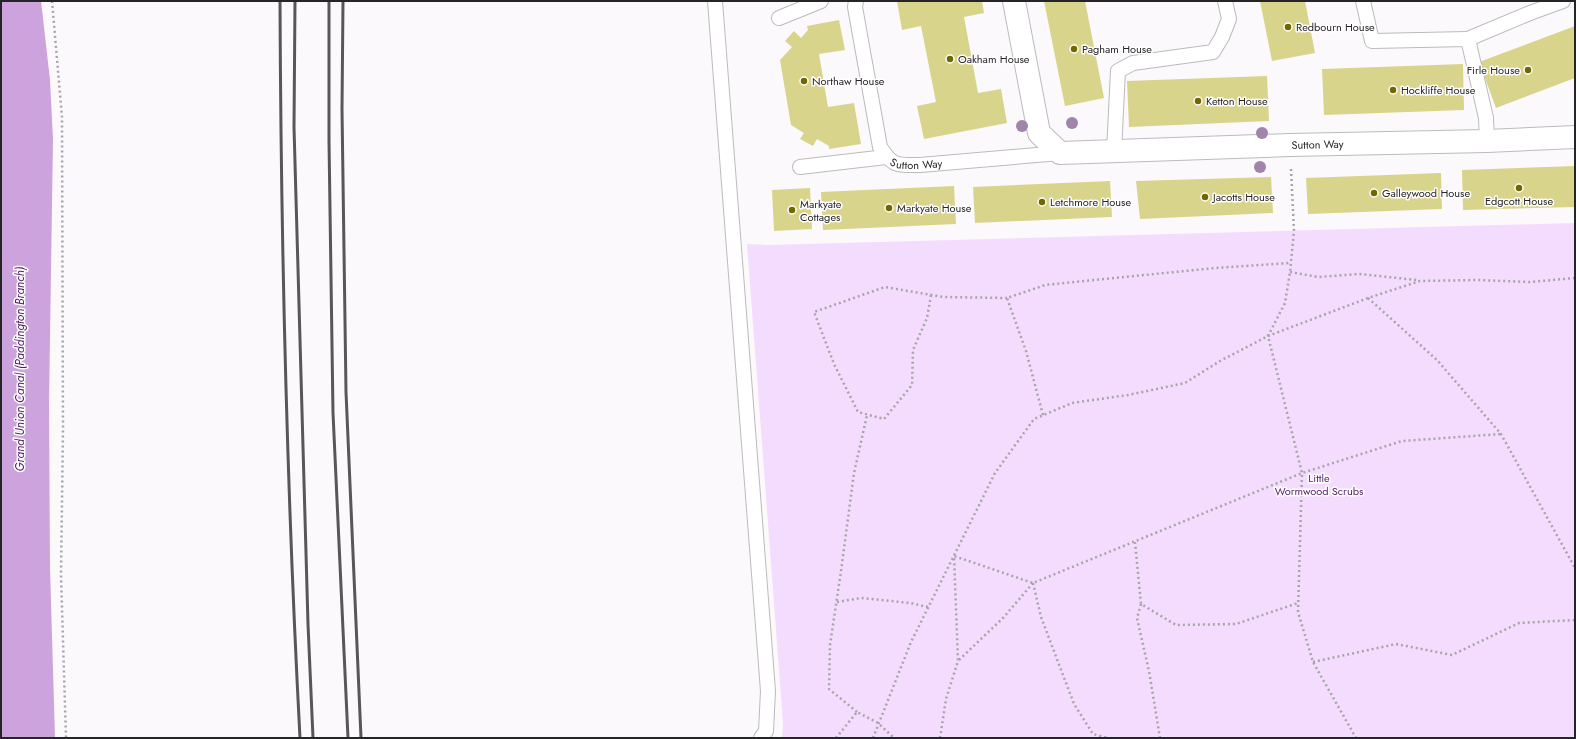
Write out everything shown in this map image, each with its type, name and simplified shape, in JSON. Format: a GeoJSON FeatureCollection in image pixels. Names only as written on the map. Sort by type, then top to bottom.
{"type":"FeatureCollection","features":[{"type":"Feature","properties":{"kind":"street"},"geometry":{"type":"LineString","coordinates":[[1014,1],[1039,133],[1060,154]]}},
{"type":"Feature","properties":{"kind":"street","name":"Sutton Way"},"geometry":{"type":"LineString","coordinates":[[1060,154],[1290,145],[1487,141],[1575,137]]}},
{"type":"Feature","properties":{"kind":"lane"},"geometry":{"type":"LineString","coordinates":[[715,1],[768,691],[766,731],[761,738]]}},
{"type":"Feature","properties":{"kind":"lane"},"geometry":{"type":"LineString","coordinates":[[779,18],[820,1]]}},
{"type":"Feature","properties":{"kind":"lane","name":"Sutton Way"},"geometry":{"type":"LineString","coordinates":[[856,1],[855,7],[880,147],[886,157],[897,165],[920,165],[1060,154]]}},
{"type":"Feature","properties":{"kind":"lane"},"geometry":{"type":"LineString","coordinates":[[1114,151],[1118,71],[1133,63],[1213,52],[1222,37],[1229,19],[1225,1]]}},
{"type":"Feature","properties":{"kind":"lane"},"geometry":{"type":"LineString","coordinates":[[1363,1],[1372,41],[1468,39],[1563,1]]}},
{"type":"Feature","properties":{"kind":"lane"},"geometry":{"type":"LineString","coordinates":[[1468,39],[1486,118],[1487,141]]}},
{"type":"Feature","properties":{"kind":"lane"},"geometry":{"type":"LineString","coordinates":[[800,167],[886,157]]}},
{"type":"Feature","properties":{"kind":"path"},"geometry":{"type":"LineString","coordinates":[[52,1],[62,117],[63,430],[61,575],[66,738]]}},
{"type":"Feature","properties":{"kind":"path"},"geometry":{"type":"LineString","coordinates":[[1290,145],[1294,231],[1290,272],[1285,303],[1268,336],[1302,473],[1298,612],[1313,662],[1356,738]]}},
{"type":"Feature","properties":{"kind":"path"},"geometry":{"type":"LineString","coordinates":[[931,294],[927,318],[913,350],[912,384],[884,419],[858,412],[834,364],[814,312],[885,286],[931,294],[943,297],[1007,298],[1045,285],[1215,268],[1290,263]]}},
{"type":"Feature","properties":{"kind":"path"},"geometry":{"type":"LineString","coordinates":[[1290,272],[1318,277],[1359,274],[1420,281],[1477,280],[1530,282],[1575,278]]}},
{"type":"Feature","properties":{"kind":"path"},"geometry":{"type":"LineString","coordinates":[[873,738],[911,642],[995,473],[1034,418],[1072,403],[1128,395],[1185,383],[1220,361],[1268,336],[1368,298],[1420,281]]}},
{"type":"Feature","properties":{"kind":"path"},"geometry":{"type":"LineString","coordinates":[[1007,298],[1026,351],[1044,415]]}},
{"type":"Feature","properties":{"kind":"path"},"geometry":{"type":"LineString","coordinates":[[1368,298],[1437,360],[1501,434],[1575,568]]}},
{"type":"Feature","properties":{"kind":"path"},"geometry":{"type":"LineString","coordinates":[[867,415],[854,473],[830,645],[829,689],[857,712],[878,723],[894,738]]}},
{"type":"Feature","properties":{"kind":"path"},"geometry":{"type":"LineString","coordinates":[[958,660],[1003,618],[1033,583],[1302,473],[1402,441],[1501,434]]}},
{"type":"Feature","properties":{"kind":"path"},"geometry":{"type":"LineString","coordinates":[[1135,542],[1141,604],[1137,618],[1149,671],[1160,738]]}},
{"type":"Feature","properties":{"kind":"path"},"geometry":{"type":"LineString","coordinates":[[954,556],[1033,583]]}},
{"type":"Feature","properties":{"kind":"path"},"geometry":{"type":"LineString","coordinates":[[940,738],[946,699],[958,660],[954,556]]}},
{"type":"Feature","properties":{"kind":"path"},"geometry":{"type":"LineString","coordinates":[[1033,583],[1041,617],[1074,704],[1093,734],[1108,738]]}},
{"type":"Feature","properties":{"kind":"path"},"geometry":{"type":"LineString","coordinates":[[837,602],[861,598],[910,603],[928,607]]}},
{"type":"Feature","properties":{"kind":"path"},"geometry":{"type":"LineString","coordinates":[[1141,604],[1176,625],[1236,624],[1298,603]]}},
{"type":"Feature","properties":{"kind":"path"},"geometry":{"type":"LineString","coordinates":[[1313,662],[1396,644],[1452,655],[1519,623],[1575,620]]}},
{"type":"Feature","properties":{"kind":"path"},"geometry":{"type":"LineString","coordinates":[[836,738],[857,712]]}},
{"type":"Feature","properties":{"kind":"green space","name":"Little Wormwood Scrubs"},"geometry":{"type":"Polygon","coordinates":[[[1575,223],[1575,738],[782,738],[783,723],[747,244],[768,245],[1575,223]]]}},
{"type":"Feature","properties":{"kind":"water","name":"Grand Union Canal (Paddington Branch)"},"geometry":{"type":"Polygon","coordinates":[[[1,1],[41,1],[50,80],[53,139],[49,404],[50,567],[55,738],[1,738],[1,1]]]}},
{"type":"Feature","properties":{"kind":"building","name":"Oakham House"},"geometry":{"type":"Polygon","coordinates":[[[897,1],[982,1],[984,13],[964,17],[978,93],[1001,89],[1007,123],[924,139],[917,106],[936,102],[921,26],[902,30],[897,1]]]}},
{"type":"Feature","properties":{"kind":"building","name":"Pagham House"},"geometry":{"type":"Polygon","coordinates":[[[1044,1],[1085,1],[1104,98],[1065,106],[1044,1]]]}},
{"type":"Feature","properties":{"kind":"building","name":"Redbourn House"},"geometry":{"type":"Polygon","coordinates":[[[1260,1],[1305,1],[1315,53],[1272,61],[1260,1]]]}},
{"type":"Feature","properties":{"kind":"building","name":"Northaw House"},"geometry":{"type":"Polygon","coordinates":[[[839,20],[845,50],[819,54],[828,107],[854,103],[861,144],[829,149],[829,146],[817,139],[813,146],[800,139],[804,133],[791,125],[780,60],[792,47],[785,41],[794,31],[801,38],[808,30],[807,26],[839,20]]]}},
{"type":"Feature","properties":{"kind":"building","name":"Firle House"},"geometry":{"type":"Polygon","coordinates":[[[1575,26],[1575,78],[1496,108],[1479,62],[1575,26]]]}},
{"type":"Feature","properties":{"kind":"building","name":"Hockliffe House"},"geometry":{"type":"Polygon","coordinates":[[[1463,64],[1464,110],[1324,115],[1322,69],[1463,64]]]}},
{"type":"Feature","properties":{"kind":"building","name":"Ketton House"},"geometry":{"type":"Polygon","coordinates":[[[1267,76],[1269,121],[1129,127],[1127,81],[1267,76]]]}},
{"type":"Feature","properties":{"kind":"building","name":"Edgcott House"},"geometry":{"type":"Polygon","coordinates":[[[1575,166],[1575,207],[1463,210],[1462,170],[1575,166]]]}},
{"type":"Feature","properties":{"kind":"building","name":"Galleywood House"},"geometry":{"type":"Polygon","coordinates":[[[1441,173],[1442,209],[1308,214],[1306,178],[1441,173]]]}},
{"type":"Feature","properties":{"kind":"building","name":"Jacotts House"},"geometry":{"type":"Polygon","coordinates":[[[1271,177],[1273,213],[1140,219],[1136,181],[1271,177]]]}},
{"type":"Feature","properties":{"kind":"building","name":"Letchmore House"},"geometry":{"type":"Polygon","coordinates":[[[1110,181],[1112,217],[975,223],[973,187],[1110,181]]]}},
{"type":"Feature","properties":{"kind":"building","name":"Markyate House"},"geometry":{"type":"Polygon","coordinates":[[[954,186],[956,224],[823,230],[821,192],[954,186]]]}},
{"type":"Feature","properties":{"kind":"building","name":"Markyate Cottages"},"geometry":{"type":"Polygon","coordinates":[[[810,188],[812,229],[774,231],[772,190],[810,188]]]}},
{"type":"Feature","properties":{"kind":"railway"},"geometry":{"type":"LineString","coordinates":[[280,1],[286,370],[295,646],[300,738]]}},
{"type":"Feature","properties":{"kind":"railway"},"geometry":{"type":"LineString","coordinates":[[295,1],[294,127],[308,624],[313,738]]}},
{"type":"Feature","properties":{"kind":"railway"},"geometry":{"type":"LineString","coordinates":[[329,1],[329,141],[333,413],[348,738]]}},
{"type":"Feature","properties":{"kind":"railway"},"geometry":{"type":"LineString","coordinates":[[343,1],[342,109],[346,392],[361,738]]}},
{"type":"Feature","properties":{"kind":"place","name":"Redbourn House"},"geometry":{"type":"Point","coordinates":[1288,27]}},
{"type":"Feature","properties":{"kind":"place","name":"Pagham House"},"geometry":{"type":"Point","coordinates":[1074,49]}},
{"type":"Feature","properties":{"kind":"place","name":"Oakham House"},"geometry":{"type":"Point","coordinates":[950,59]}},
{"type":"Feature","properties":{"kind":"place","name":"Firle House"},"geometry":{"type":"Point","coordinates":[1528,70]}},
{"type":"Feature","properties":{"kind":"place","name":"Northaw House"},"geometry":{"type":"Point","coordinates":[804,81]}},
{"type":"Feature","properties":{"kind":"place","name":"Hockliffe House"},"geometry":{"type":"Point","coordinates":[1393,90]}},
{"type":"Feature","properties":{"kind":"place","name":"Ketton House"},"geometry":{"type":"Point","coordinates":[1198,101]}},
{"type":"Feature","properties":{"kind":"place","name":"Edgcott House"},"geometry":{"type":"Point","coordinates":[1519,188]}},
{"type":"Feature","properties":{"kind":"place","name":"Galleywood House"},"geometry":{"type":"Point","coordinates":[1374,193]}},
{"type":"Feature","properties":{"kind":"place","name":"Jacotts House"},"geometry":{"type":"Point","coordinates":[1205,197]}},
{"type":"Feature","properties":{"kind":"place","name":"Letchmore House"},"geometry":{"type":"Point","coordinates":[1042,202]}},
{"type":"Feature","properties":{"kind":"place","name":"Markyate House"},"geometry":{"type":"Point","coordinates":[889,208]}},
{"type":"Feature","properties":{"kind":"place","name":"Markyate Cottages"},"geometry":{"type":"Point","coordinates":[792,210]}}]}
